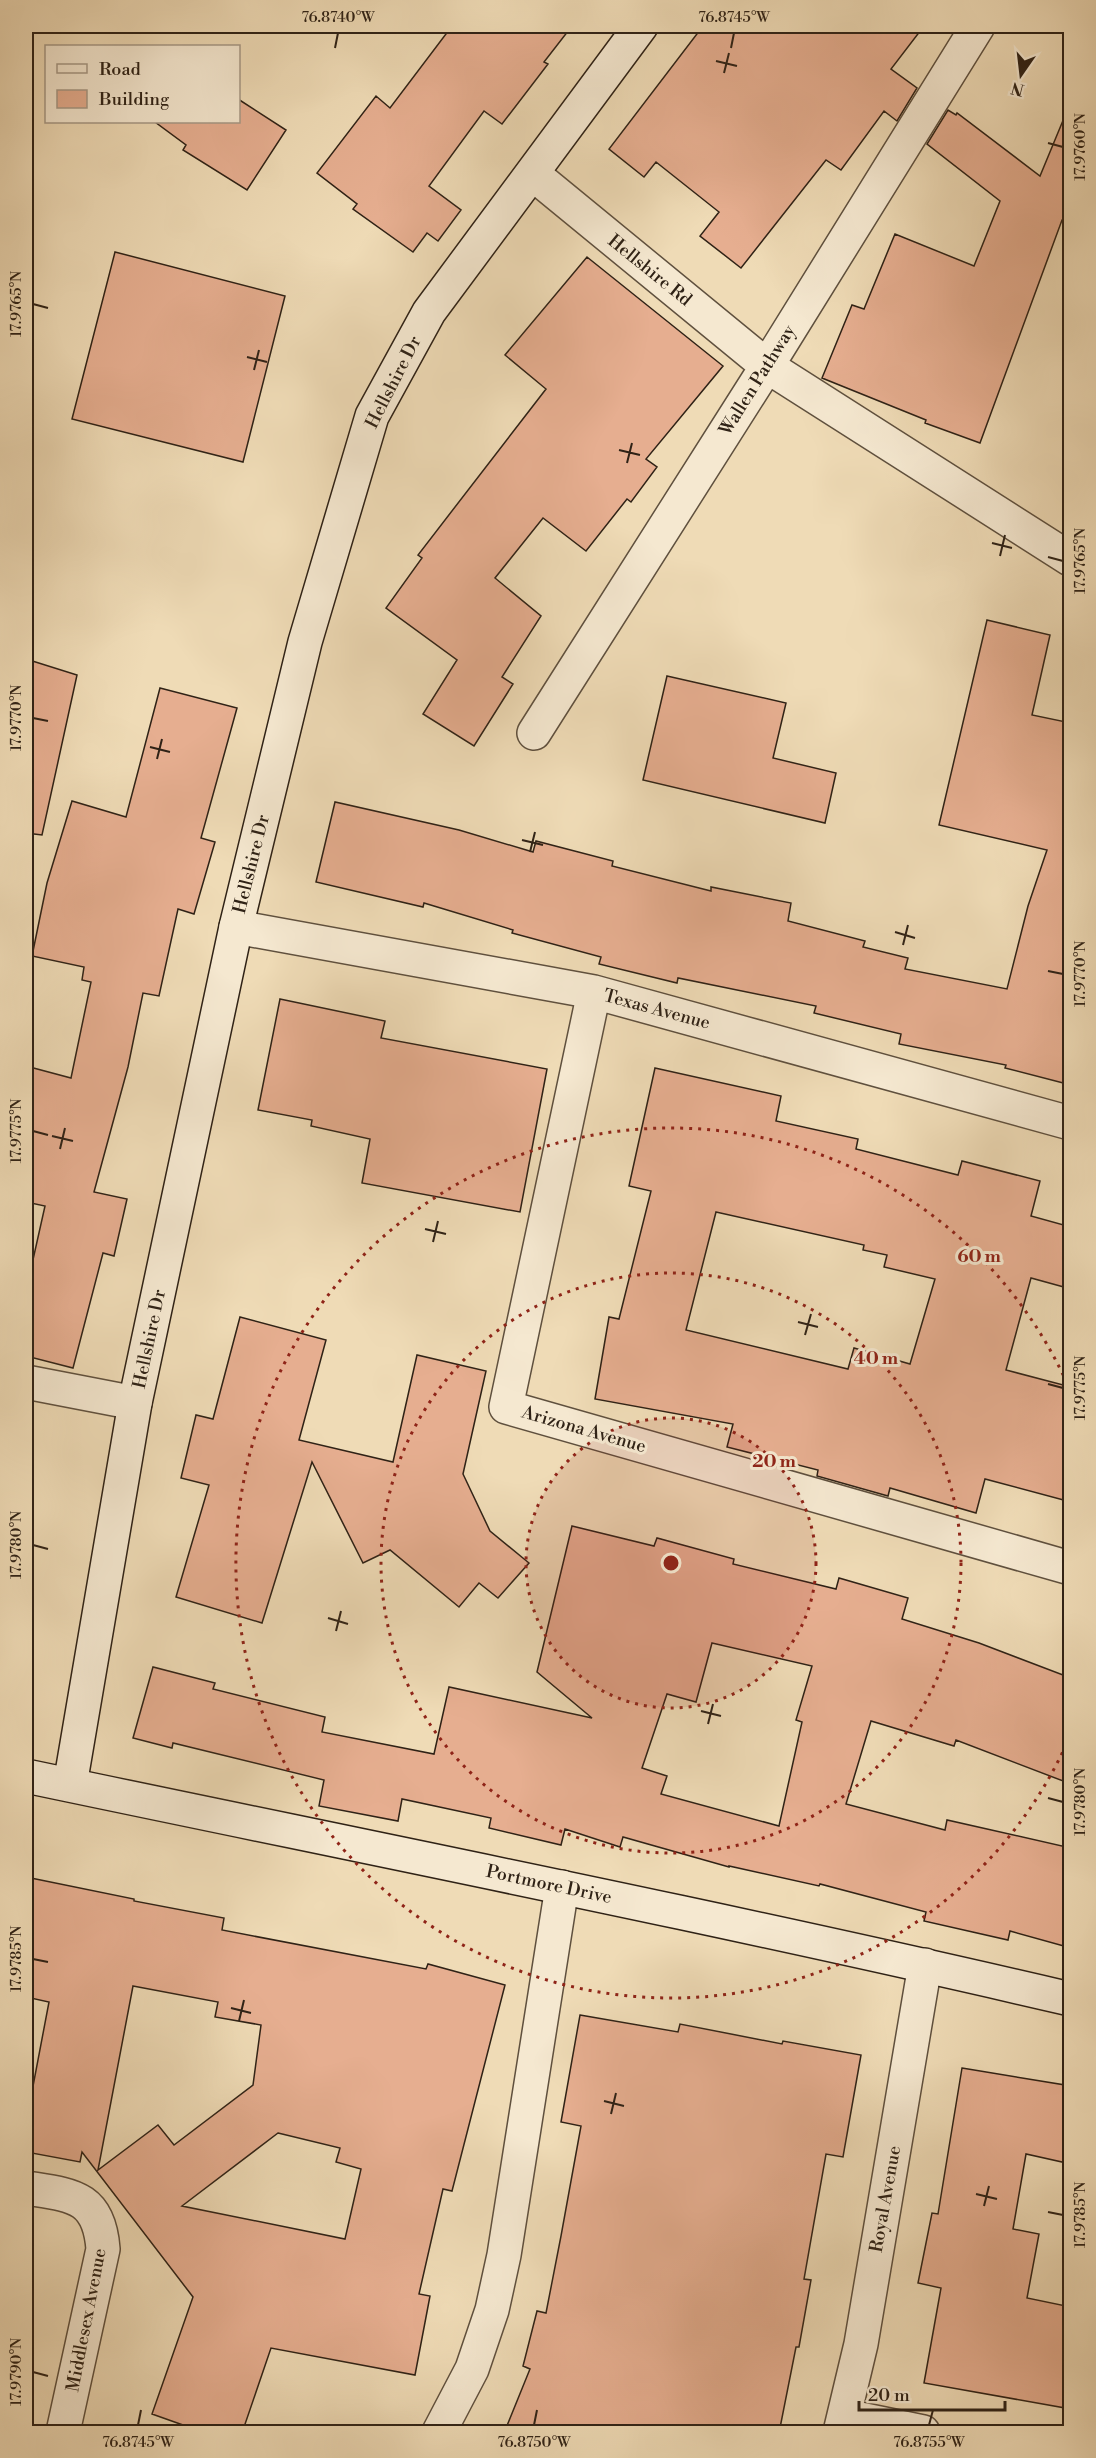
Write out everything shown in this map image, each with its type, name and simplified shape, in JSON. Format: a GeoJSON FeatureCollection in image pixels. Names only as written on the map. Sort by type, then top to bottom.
{"type":"FeatureCollection","features":[{"type":"Feature","properties":{"kind":"street","name":"Hellshire Dr"},"geometry":{"type":"LineString","coordinates":[[70,1785],[135,1403],[236,927],[305,642],[372,416],[429,312],[641,26]]}},
{"type":"Feature","properties":{"kind":"street","name":"Wallen Pathway"},"geometry":{"type":"LineString","coordinates":[[534,733],[767,366],[978,26]]}},
{"type":"Feature","properties":{"kind":"street","name":"Hellshire Rd"},"geometry":{"type":"LineString","coordinates":[[533,174],[767,366],[1071,559]]}},
{"type":"Feature","properties":{"kind":"street","name":"Texas Avenue"},"geometry":{"type":"LineString","coordinates":[[236,927],[594,992],[1071,1123]]}},
{"type":"Feature","properties":{"kind":"street","name":"Arizona Avenue"},"geometry":{"type":"LineString","coordinates":[[594,992],[506,1407],[1071,1568]]}},
{"type":"Feature","properties":{"kind":"street"},"geometry":{"type":"LineString","coordinates":[[26,1382],[135,1403]]}},
{"type":"Feature","properties":{"kind":"street","name":"Portmore Drive"},"geometry":{"type":"LineString","coordinates":[[26,1776],[562,1887],[925,1965],[1071,1999]]}},
{"type":"Feature","properties":{"kind":"street"},"geometry":{"type":"LineString","coordinates":[[439,2433],[472,2369],[492,2310],[504,2255],[562,1887]]}},
{"type":"Feature","properties":{"kind":"street","name":"Royal Avenue"},"geometry":{"type":"LineString","coordinates":[[842,2424],[861,2344],[925,1965]]}},
{"type":"Feature","properties":{"kind":"street","name":"Middlesex Avenue"},"geometry":{"type":"LineString","coordinates":[[26,2188],[78,2199],[94,2211],[102,2230],[103,2249],[63,2433]]}},
{"type":"Feature","properties":{"kind":"street"},"geometry":{"type":"LineString","coordinates":[[842,2424],[922,2433]]}},
{"type":"Feature","properties":{"kind":"building"},"geometry":{"type":"Polygon","coordinates":[[[452,26],[572,26],[544,62],[548,64],[502,124],[484,111],[429,186],[461,210],[438,241],[427,233],[413,252],[353,209],[357,204],[317,173],[376,96],[390,108],[452,26]]]}},
{"type":"Feature","properties":{"kind":"building"},"geometry":{"type":"Polygon","coordinates":[[[703,26],[924,26],[891,69],[917,88],[897,121],[884,111],[841,170],[826,160],[741,268],[700,236],[719,212],[656,162],[644,177],[609,149],[703,26]]]}},
{"type":"Feature","properties":{"kind":"building"},"geometry":{"type":"Polygon","coordinates":[[[240,100],[286,130],[247,190],[183,150],[186,145],[156,123],[240,123],[240,100]]]}},
{"type":"Feature","properties":{"kind":"building"},"geometry":{"type":"Polygon","coordinates":[[[1069,106],[1071,222],[1062,220],[980,443],[925,423],[926,420],[822,378],[852,305],[864,309],[895,234],[974,266],[1000,201],[927,144],[948,110],[956,115],[957,113],[1040,176],[1069,106]]]}},
{"type":"Feature","properties":{"kind":"building"},"geometry":{"type":"Polygon","coordinates":[[[115,252],[285,296],[243,462],[72,419],[115,252]]]}},
{"type":"Feature","properties":{"kind":"building"},"geometry":{"type":"Polygon","coordinates":[[[587,257],[723,366],[646,459],[657,467],[631,502],[627,499],[586,551],[543,518],[495,578],[541,616],[502,677],[513,684],[474,746],[423,714],[457,660],[386,608],[422,558],[418,555],[546,389],[505,355],[587,257]]]}},
{"type":"Feature","properties":{"kind":"building"},"geometry":{"type":"Polygon","coordinates":[[[987,620],[1050,635],[1032,715],[1071,723],[1071,1085],[1005,1068],[1006,1065],[899,1044],[901,1034],[814,1013],[816,1006],[678,978],[677,983],[599,964],[601,957],[512,933],[513,930],[424,903],[423,907],[316,882],[335,802],[459,830],[533,852],[536,841],[613,861],[612,866],[711,891],[711,887],[791,903],[788,921],[865,941],[863,947],[908,958],[905,969],[1007,989],[1028,906],[1047,850],[939,825],[987,620]]]}},
{"type":"Feature","properties":{"kind":"building"},"geometry":{"type":"Polygon","coordinates":[[[26,659],[77,675],[42,835],[26,833],[26,659]]]}},
{"type":"Feature","properties":{"kind":"building"},"geometry":{"type":"Polygon","coordinates":[[[667,676],[786,703],[773,758],[836,773],[825,823],[643,780],[667,676]]]}},
{"type":"Feature","properties":{"kind":"building"},"geometry":{"type":"Polygon","coordinates":[[[160,688],[237,708],[201,838],[215,842],[194,914],[178,909],[159,996],[143,993],[128,1067],[94,1192],[127,1199],[114,1256],[103,1253],[73,1368],[26,1356],[26,1291],[45,1206],[26,1202],[26,1066],[71,1078],[91,982],[82,980],[84,967],[32,956],[47,883],[72,801],[126,817],[160,688]]]}},
{"type":"Feature","properties":{"kind":"building"},"geometry":{"type":"Polygon","coordinates":[[[280,999],[385,1021],[381,1038],[547,1069],[520,1212],[362,1183],[370,1139],[311,1126],[312,1120],[258,1110],[280,999]]]}},
{"type":"Feature","properties":{"kind":"building"},"geometry":{"type":"Polygon","coordinates":[[[655,1068],[781,1096],[776,1121],[858,1139],[856,1149],[958,1175],[962,1161],[1040,1181],[1031,1216],[1071,1227],[1071,1289],[1031,1278],[1006,1370],[1071,1387],[1071,1502],[985,1479],[976,1513],[890,1488],[888,1496],[817,1476],[818,1470],[727,1447],[733,1424],[595,1399],[609,1317],[619,1319],[651,1191],[629,1186],[655,1068]],[[716,1212],[686,1330],[848,1369],[854,1348],[910,1364],[935,1279],[884,1267],[887,1255],[863,1250],[864,1245],[716,1212]]]}},
{"type":"Feature","properties":{"kind":"building"},"geometry":{"type":"Polygon","coordinates":[[[240,1317],[326,1340],[299,1440],[393,1462],[417,1355],[486,1371],[463,1474],[490,1531],[529,1563],[498,1598],[479,1583],[459,1607],[390,1550],[363,1563],[312,1462],[262,1623],[176,1597],[209,1485],[181,1478],[196,1415],[213,1419],[240,1317]]]}},
{"type":"Feature","properties":{"kind":"building"},"geometry":{"type":"Polygon","coordinates":[[[572,1526],[654,1546],[657,1538],[734,1559],[733,1564],[836,1589],[839,1578],[908,1598],[902,1619],[979,1643],[1071,1678],[1071,1784],[956,1740],[954,1746],[871,1721],[846,1804],[945,1830],[947,1820],[1071,1848],[1071,1948],[1010,1931],[1008,1940],[924,1921],[926,1912],[820,1884],[819,1886],[729,1867],[623,1837],[620,1847],[565,1829],[561,1845],[489,1828],[491,1818],[402,1799],[398,1821],[319,1806],[324,1780],[173,1743],[172,1748],[133,1738],[153,1667],[215,1683],[213,1689],[325,1717],[322,1732],[434,1754],[449,1687],[592,1718],[537,1672],[572,1526]],[[712,1643],[696,1702],[667,1694],[642,1768],[667,1776],[661,1794],[779,1826],[802,1722],[796,1720],[812,1666],[712,1643]]]}},
{"type":"Feature","properties":{"kind":"building"},"geometry":{"type":"Polygon","coordinates":[[[26,1877],[224,1918],[222,1930],[426,1969],[428,1964],[505,1985],[452,2191],[443,2189],[419,2294],[430,2296],[415,2375],[271,2348],[242,2433],[180,2433],[183,2425],[152,2414],[193,2297],[82,2152],[80,2162],[26,2152],[26,2123],[49,2002],[26,1997],[26,1877]],[[133,1986],[98,2170],[158,2125],[174,2145],[253,2085],[261,2025],[215,2017],[218,2002],[133,1986]],[[278,2133],[182,2206],[345,2239],[361,2169],[336,2162],[340,2148],[278,2133]]]}},
{"type":"Feature","properties":{"kind":"building"},"geometry":{"type":"Polygon","coordinates":[[[580,2015],[678,2032],[680,2024],[782,2044],[783,2041],[861,2055],[843,2157],[826,2154],[804,2279],[811,2280],[799,2347],[796,2347],[779,2433],[504,2433],[530,2369],[523,2366],[537,2311],[546,2313],[581,2126],[561,2122],[580,2015]]]}},
{"type":"Feature","properties":{"kind":"building"},"geometry":{"type":"Polygon","coordinates":[[[962,2068],[1071,2086],[1071,2164],[1026,2154],[1013,2229],[1039,2234],[1027,2298],[1071,2307],[1071,2409],[924,2383],[941,2288],[918,2283],[932,2213],[938,2214],[962,2068]]]}}]}
